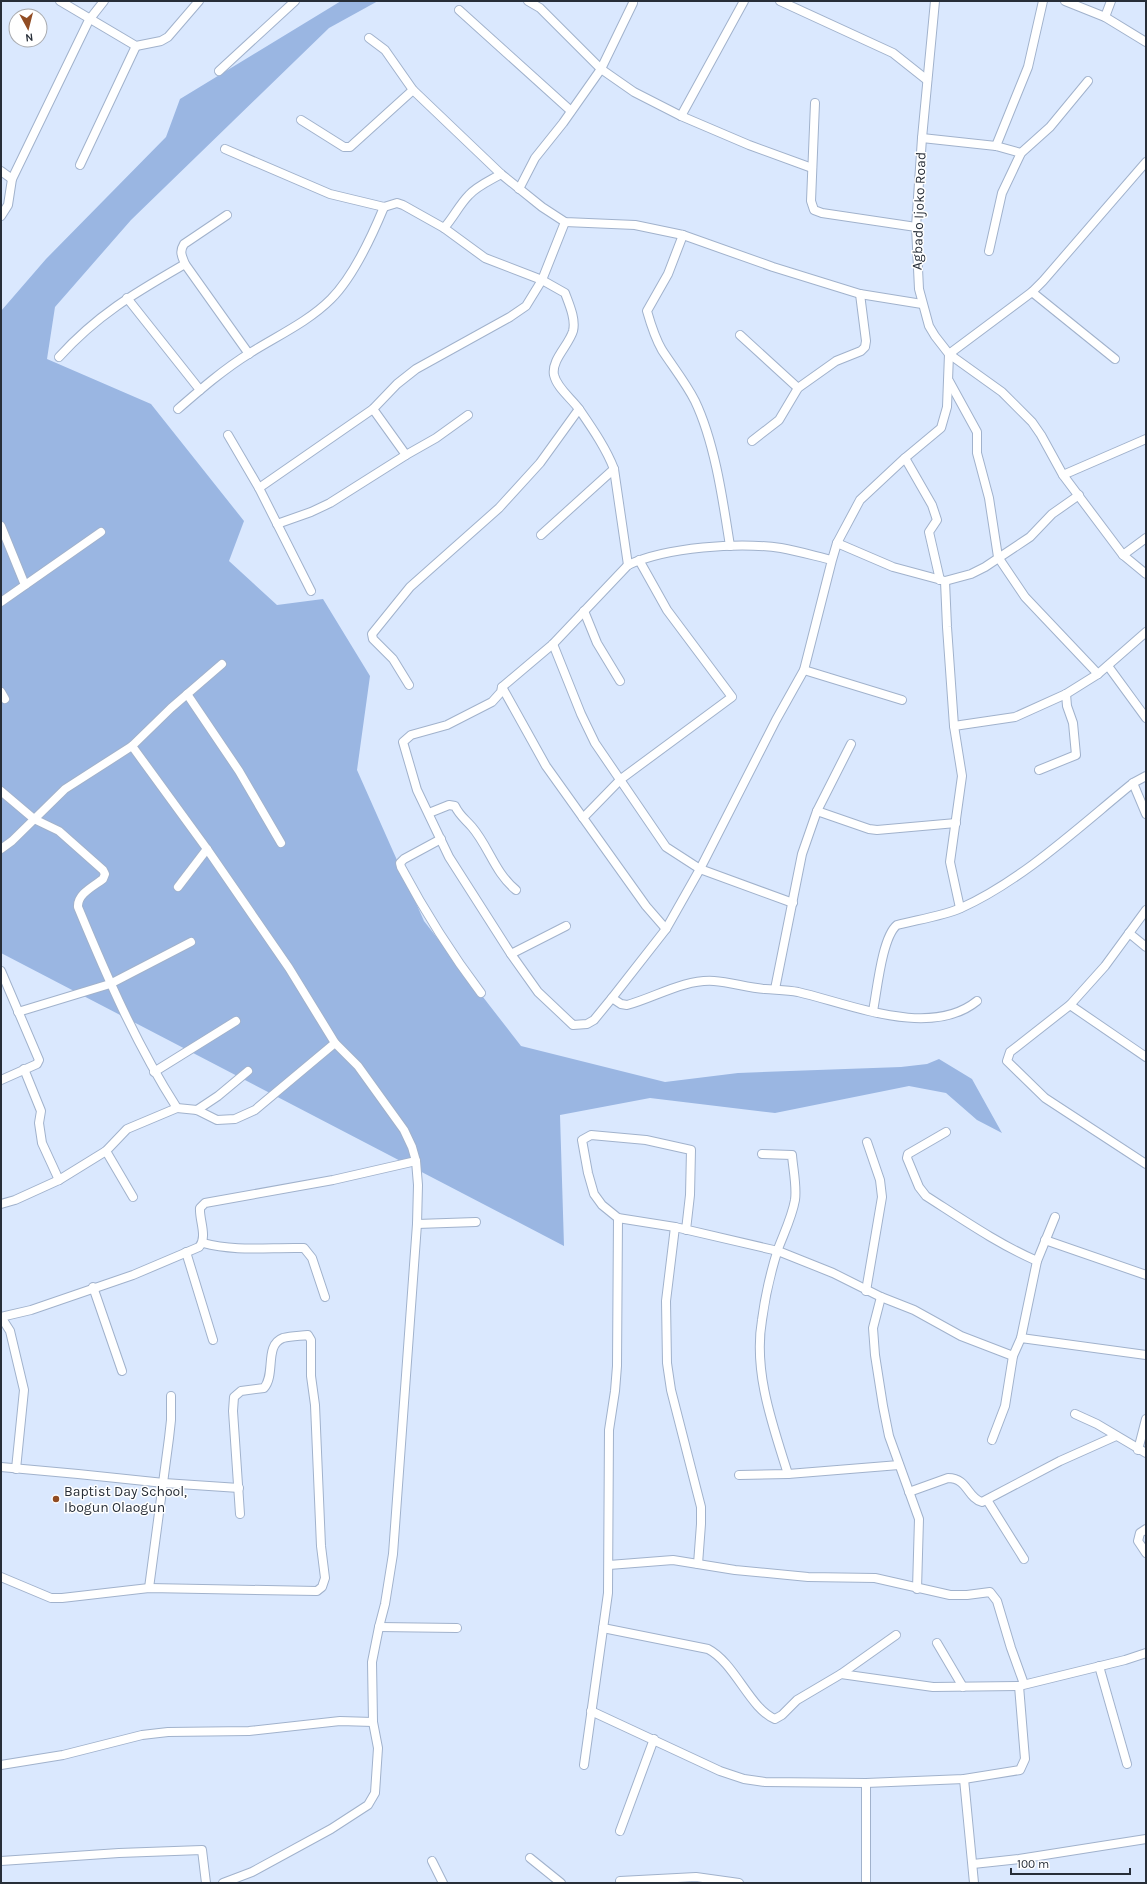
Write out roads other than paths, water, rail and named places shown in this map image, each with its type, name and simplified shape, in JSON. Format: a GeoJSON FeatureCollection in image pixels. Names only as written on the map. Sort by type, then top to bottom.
{"type":"FeatureCollection","features":[{"type":"Feature","properties":{"kind":"street"},"geometry":{"type":"LineString","coordinates":[[60,1],[136,46],[161,41],[168,36],[199,1]]}},
{"type":"Feature","properties":{"kind":"street"},"geometry":{"type":"LineString","coordinates":[[1,216],[8,205],[12,179],[90,20],[104,1]]}},
{"type":"Feature","properties":{"kind":"street"},"geometry":{"type":"LineString","coordinates":[[219,71],[295,1]]}},
{"type":"Feature","properties":{"kind":"street"},"geometry":{"type":"LineString","coordinates":[[528,1],[540,8],[601,69],[634,92],[681,116],[749,145],[812,168]]}},
{"type":"Feature","properties":{"kind":"street"},"geometry":{"type":"LineString","coordinates":[[681,116],[744,1]]}},
{"type":"Feature","properties":{"kind":"street"},"geometry":{"type":"LineString","coordinates":[[780,1],[893,53],[927,80]]}},
{"type":"Feature","properties":{"kind":"street","name":"Agbado Ijoko Road"},"geometry":{"type":"LineString","coordinates":[[935,1],[922,138],[916,227],[918,278],[922,304],[932,331],[949,354],[1002,392],[1024,413],[1041,435],[1062,475],[1079,495],[1123,555],[1146,574]]}},
{"type":"Feature","properties":{"kind":"street"},"geometry":{"type":"LineString","coordinates":[[996,146],[1028,67],[1043,1]]}},
{"type":"Feature","properties":{"kind":"street"},"geometry":{"type":"LineString","coordinates":[[1065,1],[1105,17],[1146,42]]}},
{"type":"Feature","properties":{"kind":"street"},"geometry":{"type":"LineString","coordinates":[[1105,17],[1111,1]]}},
{"type":"Feature","properties":{"kind":"street"},"geometry":{"type":"LineString","coordinates":[[519,189],[535,158],[601,69],[633,3]]}},
{"type":"Feature","properties":{"kind":"street"},"geometry":{"type":"LineString","coordinates":[[459,10],[571,111]]}},
{"type":"Feature","properties":{"kind":"street"},"geometry":{"type":"LineString","coordinates":[[369,38],[385,50],[414,90],[501,174],[542,207],[565,222],[635,226],[683,235],[773,267],[860,294],[922,304]]}},
{"type":"Feature","properties":{"kind":"street"},"geometry":{"type":"LineString","coordinates":[[80,165],[136,46]]}},
{"type":"Feature","properties":{"kind":"street"},"geometry":{"type":"LineString","coordinates":[[989,251],[1002,193],[1021,153],[1050,127],[1088,81]]}},
{"type":"Feature","properties":{"kind":"street"},"geometry":{"type":"LineString","coordinates":[[301,120],[344,147],[350,147],[414,90]]}},
{"type":"Feature","properties":{"kind":"street"},"geometry":{"type":"LineString","coordinates":[[815,103],[810,201],[814,210],[822,213],[916,227]]}},
{"type":"Feature","properties":{"kind":"street"},"geometry":{"type":"LineString","coordinates":[[922,138],[996,146],[1021,153]]}},
{"type":"Feature","properties":{"kind":"street"},"geometry":{"type":"LineString","coordinates":[[225,149],[330,194],[384,207],[396,203],[403,205],[444,228],[485,258],[542,280],[565,293],[573,317],[573,331],[556,363],[554,372],[556,382],[579,409],[608,454],[614,469],[628,565]]}},
{"type":"Feature","properties":{"kind":"street"},"geometry":{"type":"LineString","coordinates":[[832,560],[780,548],[730,546],[686,550],[639,560],[628,565],[553,644],[502,687],[501,692],[492,702],[447,725],[412,735],[402,742],[417,790],[449,857],[511,954],[538,992],[573,1025],[586,1024],[594,1020],[612,998],[666,929],[700,869],[776,720],[804,670],[837,543],[860,500],[905,458],[941,428],[947,408],[949,354],[1032,292],[1146,162]]}},
{"type":"Feature","properties":{"kind":"street"},"geometry":{"type":"LineString","coordinates":[[1,171],[12,179]]}},
{"type":"Feature","properties":{"kind":"street"},"geometry":{"type":"LineString","coordinates":[[444,228],[453,219],[459,207],[469,194],[501,174]]}},
{"type":"Feature","properties":{"kind":"street"},"geometry":{"type":"LineString","coordinates":[[178,409],[200,390],[249,354],[289,330],[331,299],[347,278],[372,236],[384,207]]}},
{"type":"Feature","properties":{"kind":"street"},"geometry":{"type":"LineString","coordinates":[[227,215],[184,244],[180,249],[180,253],[185,264],[249,354]]}},
{"type":"Feature","properties":{"kind":"street"},"geometry":{"type":"LineString","coordinates":[[259,488],[373,409],[398,384],[416,369],[510,317],[526,306],[542,280],[565,222]]}},
{"type":"Feature","properties":{"kind":"street"},"geometry":{"type":"LineString","coordinates":[[683,235],[668,274],[647,311],[654,333],[662,349],[695,401],[708,437],[721,491],[730,546]]}},
{"type":"Feature","properties":{"kind":"street"},"geometry":{"type":"LineString","coordinates":[[59,357],[87,328],[127,298],[185,264]]}},
{"type":"Feature","properties":{"kind":"street"},"geometry":{"type":"LineString","coordinates":[[1032,292],[1115,359]]}},
{"type":"Feature","properties":{"kind":"street"},"geometry":{"type":"LineString","coordinates":[[752,441],[779,420],[798,388],[836,361],[861,351],[865,347],[866,341],[860,294]]}},
{"type":"Feature","properties":{"kind":"street"},"geometry":{"type":"LineString","coordinates":[[127,298],[200,390]]}},
{"type":"Feature","properties":{"kind":"street"},"geometry":{"type":"LineString","coordinates":[[740,335],[798,388]]}},
{"type":"Feature","properties":{"kind":"street"},"geometry":{"type":"LineString","coordinates":[[948,380],[977,432],[976,453],[989,498],[998,557],[1026,597],[1098,674]]}},
{"type":"Feature","properties":{"kind":"street"},"geometry":{"type":"LineString","coordinates":[[373,409],[406,455]]}},
{"type":"Feature","properties":{"kind":"street"},"geometry":{"type":"LineString","coordinates":[[409,685],[396,664],[373,639],[372,634],[410,587],[499,508],[540,463],[579,409]]}},
{"type":"Feature","properties":{"kind":"street"},"geometry":{"type":"LineString","coordinates":[[278,524],[311,512],[330,503],[436,438],[468,415]]}},
{"type":"Feature","properties":{"kind":"street"},"geometry":{"type":"LineString","coordinates":[[228,435],[259,488],[311,591]]}},
{"type":"Feature","properties":{"kind":"street"},"geometry":{"type":"LineString","coordinates":[[1062,475],[1146,440]]}},
{"type":"Feature","properties":{"kind":"street"},"geometry":{"type":"LineString","coordinates":[[905,458],[932,505],[937,520],[929,532],[943,580],[954,726],[962,776],[950,862],[960,908]]}},
{"type":"Feature","properties":{"kind":"street"},"geometry":{"type":"LineString","coordinates":[[541,535],[614,469]]}},
{"type":"Feature","properties":{"kind":"street"},"geometry":{"type":"LineString","coordinates":[[837,543],[893,567],[943,580],[972,574],[1030,537],[1052,514],[1079,495]]}},
{"type":"Feature","properties":{"kind":"street"},"geometry":{"type":"LineString","coordinates":[[1,526],[25,585]]}},
{"type":"Feature","properties":{"kind":"street"},"geometry":{"type":"LineString","coordinates":[[1,602],[101,532]]}},
{"type":"Feature","properties":{"kind":"street"},"geometry":{"type":"LineString","coordinates":[[1123,555],[1146,538]]}},
{"type":"Feature","properties":{"kind":"street"},"geometry":{"type":"LineString","coordinates":[[583,818],[620,779],[732,697],[667,610],[639,560]]}},
{"type":"Feature","properties":{"kind":"street"},"geometry":{"type":"LineString","coordinates":[[584,611],[597,643],[620,681]]}},
{"type":"Feature","properties":{"kind":"street"},"geometry":{"type":"LineString","coordinates":[[954,726],[1014,717],[1066,694],[1098,674],[1146,632]]}},
{"type":"Feature","properties":{"kind":"street"},"geometry":{"type":"LineString","coordinates":[[553,644],[595,743],[666,847],[700,869],[793,903]]}},
{"type":"Feature","properties":{"kind":"street"},"geometry":{"type":"LineString","coordinates":[[1,849],[12,841],[65,789],[132,746],[187,694],[222,664]]}},
{"type":"Feature","properties":{"kind":"street"},"geometry":{"type":"LineString","coordinates":[[1108,666],[1146,718]]}},
{"type":"Feature","properties":{"kind":"street"},"geometry":{"type":"LineString","coordinates":[[804,670],[902,700]]}},
{"type":"Feature","properties":{"kind":"street"},"geometry":{"type":"LineString","coordinates":[[502,687],[540,758],[646,906],[666,929]]}},
{"type":"Feature","properties":{"kind":"street"},"geometry":{"type":"LineString","coordinates":[[187,694],[239,771],[280,843]]}},
{"type":"Feature","properties":{"kind":"street"},"geometry":{"type":"LineString","coordinates":[[1039,770],[1076,755],[1073,723],[1067,706],[1066,694]]}},
{"type":"Feature","properties":{"kind":"street"},"geometry":{"type":"LineString","coordinates":[[775,989],[802,854],[817,811],[852,744]]}},
{"type":"Feature","properties":{"kind":"street"},"geometry":{"type":"LineString","coordinates":[[132,746],[208,849],[289,968],[335,1043],[358,1066],[392,1111],[412,1148],[416,1162],[418,1185],[417,1224],[393,1554],[386,1604],[379,1627],[371,1676],[373,1722],[378,1748],[378,1776],[375,1793],[368,1805],[331,1829],[252,1872],[223,1883]]}},
{"type":"Feature","properties":{"kind":"street"},"geometry":{"type":"LineString","coordinates":[[873,1011],[885,946],[891,930],[897,925],[960,908],[1023,871],[1133,783],[1146,776]]}},
{"type":"Feature","properties":{"kind":"street"},"geometry":{"type":"LineString","coordinates":[[1133,783],[1146,814]]}},
{"type":"Feature","properties":{"kind":"street"},"geometry":{"type":"LineString","coordinates":[[1,791],[34,819],[59,832],[86,853],[103,870],[105,874],[103,878],[80,896],[77,901],[78,907],[110,984],[154,1072],[177,1108]]}},
{"type":"Feature","properties":{"kind":"street"},"geometry":{"type":"LineString","coordinates":[[429,813],[449,804],[455,806],[460,816],[473,827],[506,881],[516,890]]}},
{"type":"Feature","properties":{"kind":"street"},"geometry":{"type":"LineString","coordinates":[[817,811],[869,829],[878,830],[956,823]]}},
{"type":"Feature","properties":{"kind":"street"},"geometry":{"type":"LineString","coordinates":[[441,839],[404,859],[400,863],[401,867],[421,906],[448,948],[481,993]]}},
{"type":"Feature","properties":{"kind":"street"},"geometry":{"type":"LineString","coordinates":[[178,887],[208,849]]}},
{"type":"Feature","properties":{"kind":"street"},"geometry":{"type":"LineString","coordinates":[[1146,910],[1105,966],[1070,1005],[1010,1052],[1007,1062],[1045,1098],[1146,1164]]}},
{"type":"Feature","properties":{"kind":"street"},"geometry":{"type":"LineString","coordinates":[[511,954],[566,926]]}},
{"type":"Feature","properties":{"kind":"street"},"geometry":{"type":"LineString","coordinates":[[1129,933],[1146,947]]}},
{"type":"Feature","properties":{"kind":"street"},"geometry":{"type":"LineString","coordinates":[[18,1012],[110,984],[190,942]]}},
{"type":"Feature","properties":{"kind":"street"},"geometry":{"type":"LineString","coordinates":[[1,971],[39,1060],[37,1064],[1,1080]]}},
{"type":"Feature","properties":{"kind":"street"},"geometry":{"type":"LineString","coordinates":[[612,998],[621,1004],[627,1005],[684,985],[704,981],[715,981],[765,989],[797,992],[873,1011],[917,1018],[936,1017],[960,1011],[976,1001]]}},
{"type":"Feature","properties":{"kind":"street"},"geometry":{"type":"LineString","coordinates":[[1070,1005],[1146,1057]]}},
{"type":"Feature","properties":{"kind":"street"},"geometry":{"type":"LineString","coordinates":[[154,1072],[236,1021]]}},
{"type":"Feature","properties":{"kind":"street"},"geometry":{"type":"LineString","coordinates":[[1,1204],[15,1200],[59,1180],[106,1151],[127,1129],[177,1108],[197,1110],[217,1120],[235,1119],[255,1110],[335,1043]]}},
{"type":"Feature","properties":{"kind":"street"},"geometry":{"type":"LineString","coordinates":[[24,1069],[41,1111],[39,1123],[42,1143],[59,1180]]}},
{"type":"Feature","properties":{"kind":"street"},"geometry":{"type":"LineString","coordinates":[[197,1110],[218,1096],[248,1071]]}},
{"type":"Feature","properties":{"kind":"street"},"geometry":{"type":"LineString","coordinates":[[946,1132],[908,1154],[908,1158],[919,1187],[926,1196],[996,1240],[1018,1253],[1037,1261]]}},
{"type":"Feature","properties":{"kind":"street"},"geometry":{"type":"LineString","coordinates":[[686,1230],[690,1195],[691,1150],[646,1140],[591,1135],[582,1140],[582,1147],[594,1194],[602,1205],[618,1218],[675,1227],[686,1230],[778,1251],[832,1273],[866,1291],[914,1310],[961,1336],[1013,1356]]}},
{"type":"Feature","properties":{"kind":"street"},"geometry":{"type":"LineString","coordinates":[[866,1291],[882,1197],[880,1180],[867,1142]]}},
{"type":"Feature","properties":{"kind":"street"},"geometry":{"type":"LineString","coordinates":[[106,1151],[133,1197]]}},
{"type":"Feature","properties":{"kind":"street"},"geometry":{"type":"LineString","coordinates":[[762,1154],[792,1155],[795,1198],[791,1216],[778,1251],[761,1321],[760,1341],[768,1404],[788,1474]]}},
{"type":"Feature","properties":{"kind":"street"},"geometry":{"type":"LineString","coordinates":[[16,1469],[24,1390],[10,1331],[1,1317],[31,1310],[93,1287],[132,1275],[200,1247],[203,1243],[204,1236],[200,1208],[205,1203],[346,1178],[416,1162]]}},
{"type":"Feature","properties":{"kind":"street"},"geometry":{"type":"LineString","coordinates":[[992,1440],[1005,1406],[1013,1356],[1020,1338],[1037,1261],[1055,1217]]}},
{"type":"Feature","properties":{"kind":"street"},"geometry":{"type":"LineString","coordinates":[[584,1765],[607,1604],[609,1565],[608,1459],[610,1430],[616,1391],[617,1366],[618,1218]]}},
{"type":"Feature","properties":{"kind":"street"},"geometry":{"type":"LineString","coordinates":[[417,1224],[476,1222]]}},
{"type":"Feature","properties":{"kind":"street"},"geometry":{"type":"LineString","coordinates":[[675,1227],[666,1301],[667,1364],[671,1390],[701,1507],[702,1524],[698,1564]]}},
{"type":"Feature","properties":{"kind":"street"},"geometry":{"type":"LineString","coordinates":[[1045,1240],[1146,1275]]}},
{"type":"Feature","properties":{"kind":"street"},"geometry":{"type":"LineString","coordinates":[[203,1243],[220,1247],[241,1249],[304,1248],[312,1258],[325,1297]]}},
{"type":"Feature","properties":{"kind":"street"},"geometry":{"type":"LineString","coordinates":[[186,1252],[213,1340]]}},
{"type":"Feature","properties":{"kind":"street"},"geometry":{"type":"LineString","coordinates":[[93,1287],[122,1371]]}},
{"type":"Feature","properties":{"kind":"street"},"geometry":{"type":"LineString","coordinates":[[881,1297],[873,1328],[875,1355],[889,1436],[919,1519],[917,1588]]}},
{"type":"Feature","properties":{"kind":"street"},"geometry":{"type":"LineString","coordinates":[[1,1577],[51,1598],[149,1588],[317,1591],[322,1587],[325,1578],[321,1546],[315,1405],[311,1376],[310,1340],[308,1335],[284,1338],[275,1342],[272,1348],[268,1383],[264,1388],[241,1391],[234,1397],[233,1411],[240,1514]]}},
{"type":"Feature","properties":{"kind":"street"},"geometry":{"type":"LineString","coordinates":[[1020,1338],[1146,1355]]}},
{"type":"Feature","properties":{"kind":"street"},"geometry":{"type":"LineString","coordinates":[[149,1588],[164,1483],[171,1420],[170,1396]]}},
{"type":"Feature","properties":{"kind":"street"},"geometry":{"type":"LineString","coordinates":[[1075,1414],[1097,1424],[1138,1450],[1146,1453]]}},
{"type":"Feature","properties":{"kind":"street"},"geometry":{"type":"LineString","coordinates":[[1138,1450],[1146,1419]]}},
{"type":"Feature","properties":{"kind":"street"},"geometry":{"type":"LineString","coordinates":[[909,1492],[948,1478],[955,1478],[961,1481],[977,1500],[982,1502],[1060,1461],[1116,1436]]}},
{"type":"Feature","properties":{"kind":"street"},"geometry":{"type":"LineString","coordinates":[[739,1475],[788,1474],[899,1465]]}},
{"type":"Feature","properties":{"kind":"street"},"geometry":{"type":"LineString","coordinates":[[1,1468],[164,1483],[239,1488]]}},
{"type":"Feature","properties":{"kind":"street"},"geometry":{"type":"LineString","coordinates":[[987,1500],[1024,1559]]}},
{"type":"Feature","properties":{"kind":"street"},"geometry":{"type":"LineString","coordinates":[[1146,1529],[1140,1533],[1138,1541],[1146,1553]]}},
{"type":"Feature","properties":{"kind":"street"},"geometry":{"type":"LineString","coordinates":[[591,1711],[720,1771],[744,1779],[780,1782],[866,1783],[964,1779],[1020,1770],[1025,1759],[1021,1685],[997,1601],[990,1592],[967,1595],[950,1595],[875,1578],[808,1577],[673,1560],[609,1565]]}},
{"type":"Feature","properties":{"kind":"street"},"geometry":{"type":"LineString","coordinates":[[379,1627],[457,1628]]}},
{"type":"Feature","properties":{"kind":"street"},"geometry":{"type":"LineString","coordinates":[[603,1628],[708,1649],[722,1659],[759,1706],[768,1716],[775,1719],[782,1715],[796,1700],[841,1674],[896,1635]]}},
{"type":"Feature","properties":{"kind":"street"},"geometry":{"type":"LineString","coordinates":[[937,1643],[963,1687]]}},
{"type":"Feature","properties":{"kind":"street"},"geometry":{"type":"LineString","coordinates":[[841,1674],[933,1687],[1021,1685],[1146,1653]]}},
{"type":"Feature","properties":{"kind":"street"},"geometry":{"type":"LineString","coordinates":[[1099,1666],[1127,1764]]}},
{"type":"Feature","properties":{"kind":"street"},"geometry":{"type":"LineString","coordinates":[[1,1765],[63,1755],[142,1735],[168,1732],[250,1731],[340,1721],[373,1722]]}},
{"type":"Feature","properties":{"kind":"street"},"geometry":{"type":"LineString","coordinates":[[620,1831],[654,1739]]}},
{"type":"Feature","properties":{"kind":"street"},"geometry":{"type":"LineString","coordinates":[[964,1779],[974,1883]]}},
{"type":"Feature","properties":{"kind":"street"},"geometry":{"type":"LineString","coordinates":[[866,1783],[866,1883]]}},
{"type":"Feature","properties":{"kind":"street"},"geometry":{"type":"LineString","coordinates":[[973,1864],[1019,1859],[1146,1839]]}},
{"type":"Feature","properties":{"kind":"street"},"geometry":{"type":"LineString","coordinates":[[1,1861],[112,1853],[202,1850],[206,1883]]}},
{"type":"Feature","properties":{"kind":"street"},"geometry":{"type":"LineString","coordinates":[[530,1858],[561,1883]]}},
{"type":"Feature","properties":{"kind":"street"},"geometry":{"type":"LineString","coordinates":[[432,1861],[443,1883]]}},
{"type":"Feature","properties":{"kind":"street"},"geometry":{"type":"LineString","coordinates":[[620,1881],[696,1877],[739,1883]]}},
{"type":"Feature","properties":{"kind":"place","name":"Baptist Day School, Ibogun Olaogun"},"geometry":{"type":"Point","coordinates":[56,1499]}}]}
